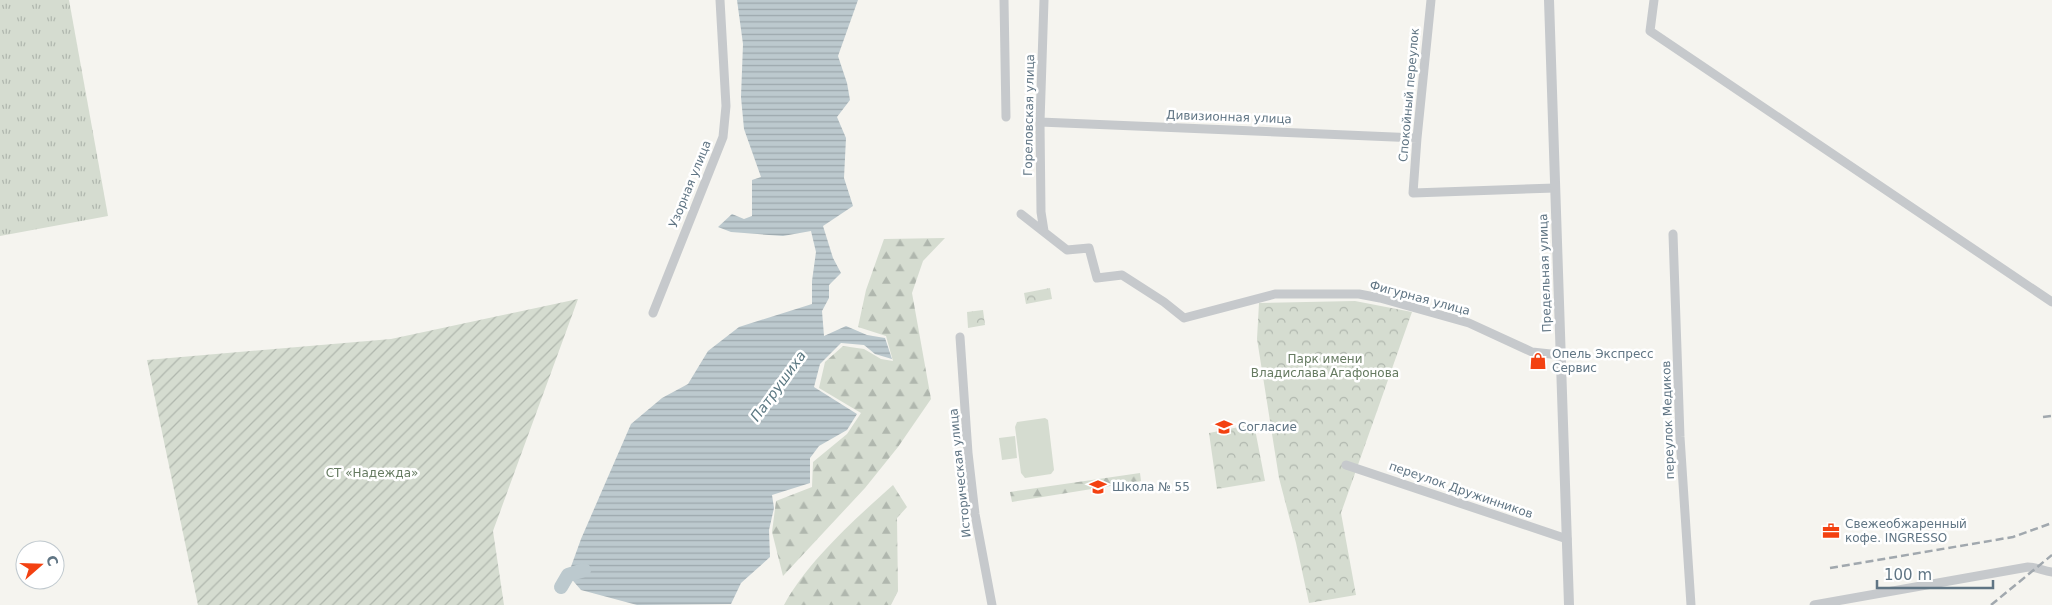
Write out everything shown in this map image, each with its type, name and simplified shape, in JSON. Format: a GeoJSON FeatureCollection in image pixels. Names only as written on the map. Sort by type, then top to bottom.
{"type":"FeatureCollection","features":[{"type":"Feature","properties":{"kind":"street","name":"Узорная улица"},"geometry":{"type":"LineString","coordinates":[[653,313],[723,137],[726,106],[720,0]]}},
{"type":"Feature","properties":{"kind":"street"},"geometry":{"type":"LineString","coordinates":[[1004,0],[1006,116]]}},
{"type":"Feature","properties":{"kind":"street","name":"Гореловская улица"},"geometry":{"type":"LineString","coordinates":[[1044,0],[1040,122],[1041,212],[1044,231]]}},
{"type":"Feature","properties":{"kind":"street","name":"Спокойный переулок"},"geometry":{"type":"LineString","coordinates":[[1431,0],[1413,193],[1555,188]]}},
{"type":"Feature","properties":{"kind":"street","name":"Предельная улица"},"geometry":{"type":"LineString","coordinates":[[1549,0],[1569,605]]}},
{"type":"Feature","properties":{"kind":"street"},"geometry":{"type":"LineString","coordinates":[[1654,0],[1650,31],[2052,302]]}},
{"type":"Feature","properties":{"kind":"street","name":"Дивизионная улица"},"geometry":{"type":"LineString","coordinates":[[1040,122],[1417,138]]}},
{"type":"Feature","properties":{"kind":"street","name":"Фигурная улица"},"geometry":{"type":"LineString","coordinates":[[1021,214],[1068,250],[1090,248],[1097,278],[1122,275],[1164,302],[1184,318],[1275,294],[1358,294],[1380,298],[1470,323],[1532,352],[1560,355]]}},
{"type":"Feature","properties":{"kind":"street","name":"переулок Медиков"},"geometry":{"type":"LineString","coordinates":[[1674,234],[1680,437],[1691,605]]}},
{"type":"Feature","properties":{"kind":"street","name":"Историческая улица"},"geometry":{"type":"LineString","coordinates":[[960,337],[968,453],[975,514],[992,605]]}},
{"type":"Feature","properties":{"kind":"street","name":"переулок Дружинников"},"geometry":{"type":"LineString","coordinates":[[1346,465],[1567,539]]}},
{"type":"Feature","properties":{"kind":"street"},"geometry":{"type":"LineString","coordinates":[[1814,605],[2028,567],[2052,572]]}},
{"type":"Feature","properties":{"kind":"green space"},"geometry":{"type":"Polygon","coordinates":[[[0,0],[69,0],[108,216],[0,236],[0,0]]]}},
{"type":"Feature","properties":{"kind":"green space"},"geometry":{"type":"Polygon","coordinates":[[[945,238],[923,261],[912,293],[931,399],[898,447],[865,488],[783,576],[772,532],[776,501],[812,487],[813,462],[847,434],[861,413],[819,388],[825,362],[843,346],[864,349],[881,359],[893,361],[886,336],[858,327],[866,290],[884,239],[945,238]]]}},
{"type":"Feature","properties":{"kind":"green space"},"geometry":{"type":"Polygon","coordinates":[[[1050,288],[1052,299],[1026,304],[1024,293],[1050,288]]]}},
{"type":"Feature","properties":{"kind":"green space","name":"СТ «Надежда»"},"geometry":{"type":"Polygon","coordinates":[[[578,299],[493,531],[504,605],[198,605],[147,360],[391,339],[578,299]]]}},
{"type":"Feature","properties":{"kind":"green space","name":"Парк имени Владислава Агафонова"},"geometry":{"type":"Polygon","coordinates":[[[1355,301],[1412,312],[1341,513],[1356,595],[1309,603],[1279,478],[1257,339],[1259,303],[1355,301]]]}},
{"type":"Feature","properties":{"kind":"green space"},"geometry":{"type":"Polygon","coordinates":[[[983,310],[985,325],[968,328],[967,312],[983,310]]]}},
{"type":"Feature","properties":{"kind":"green space"},"geometry":{"type":"Polygon","coordinates":[[[1045,418],[1048,420],[1054,470],[1051,474],[1025,478],[1021,473],[1015,427],[1017,422],[1045,418]]]}},
{"type":"Feature","properties":{"kind":"green space"},"geometry":{"type":"Polygon","coordinates":[[[1254,424],[1265,481],[1217,489],[1209,433],[1254,424]]]}},
{"type":"Feature","properties":{"kind":"green space"},"geometry":{"type":"Polygon","coordinates":[[[1015,436],[1017,458],[1002,460],[999,438],[1015,436]]]}},
{"type":"Feature","properties":{"kind":"green space"},"geometry":{"type":"Polygon","coordinates":[[[1140,473],[1141,481],[1012,502],[1010,492],[1140,473]]]}},
{"type":"Feature","properties":{"kind":"green space"},"geometry":{"type":"Polygon","coordinates":[[[893,485],[907,507],[897,518],[898,591],[891,605],[784,605],[806,572],[833,541],[893,485]]]}},
{"type":"Feature","properties":{"kind":"water"},"geometry":{"type":"Polygon","coordinates":[[[737,0],[858,0],[838,56],[847,83],[850,100],[837,117],[846,138],[844,178],[853,206],[823,226],[833,258],[841,273],[829,285],[829,298],[822,311],[824,336],[846,326],[867,335],[885,338],[892,359],[875,354],[864,345],[841,343],[820,364],[814,387],[857,414],[847,430],[819,446],[810,458],[810,483],[772,495],[774,508],[769,530],[770,557],[741,583],[731,604],[637,605],[581,590],[568,575],[581,539],[631,424],[662,398],[688,384],[708,351],[739,327],[812,304],[812,281],[816,252],[811,231],[783,236],[731,232],[718,227],[732,214],[744,219],[752,216],[752,180],[761,177],[744,129],[741,97],[743,44],[737,0]]]}},
{"type":"Feature","properties":{"kind":"waterway","name":"Патрушиха"},"geometry":{"type":"LineString","coordinates":[[561,587],[568,575],[584,570]]}},
{"type":"Feature","properties":{"kind":"railway"},"geometry":{"type":"LineString","coordinates":[[2043,417],[2052,416]]}},
{"type":"Feature","properties":{"kind":"railway"},"geometry":{"type":"LineString","coordinates":[[1830,568],[2013,537],[2052,523]]}},
{"type":"Feature","properties":{"kind":"railway"},"geometry":{"type":"LineString","coordinates":[[1991,605],[2052,555]]}},
{"type":"Feature","properties":{"kind":"place","name":"Опель Экспресс Сервис"},"geometry":{"type":"Point","coordinates":[1538,361]}},
{"type":"Feature","properties":{"kind":"place","name":"Согласие"},"geometry":{"type":"Point","coordinates":[1224,427]}},
{"type":"Feature","properties":{"kind":"place","name":"Школа № 55"},"geometry":{"type":"Point","coordinates":[1098,487]}},
{"type":"Feature","properties":{"kind":"place","name":"Свежеобжаренный кофе. INGRESSO"},"geometry":{"type":"Point","coordinates":[1831,531]}}]}
